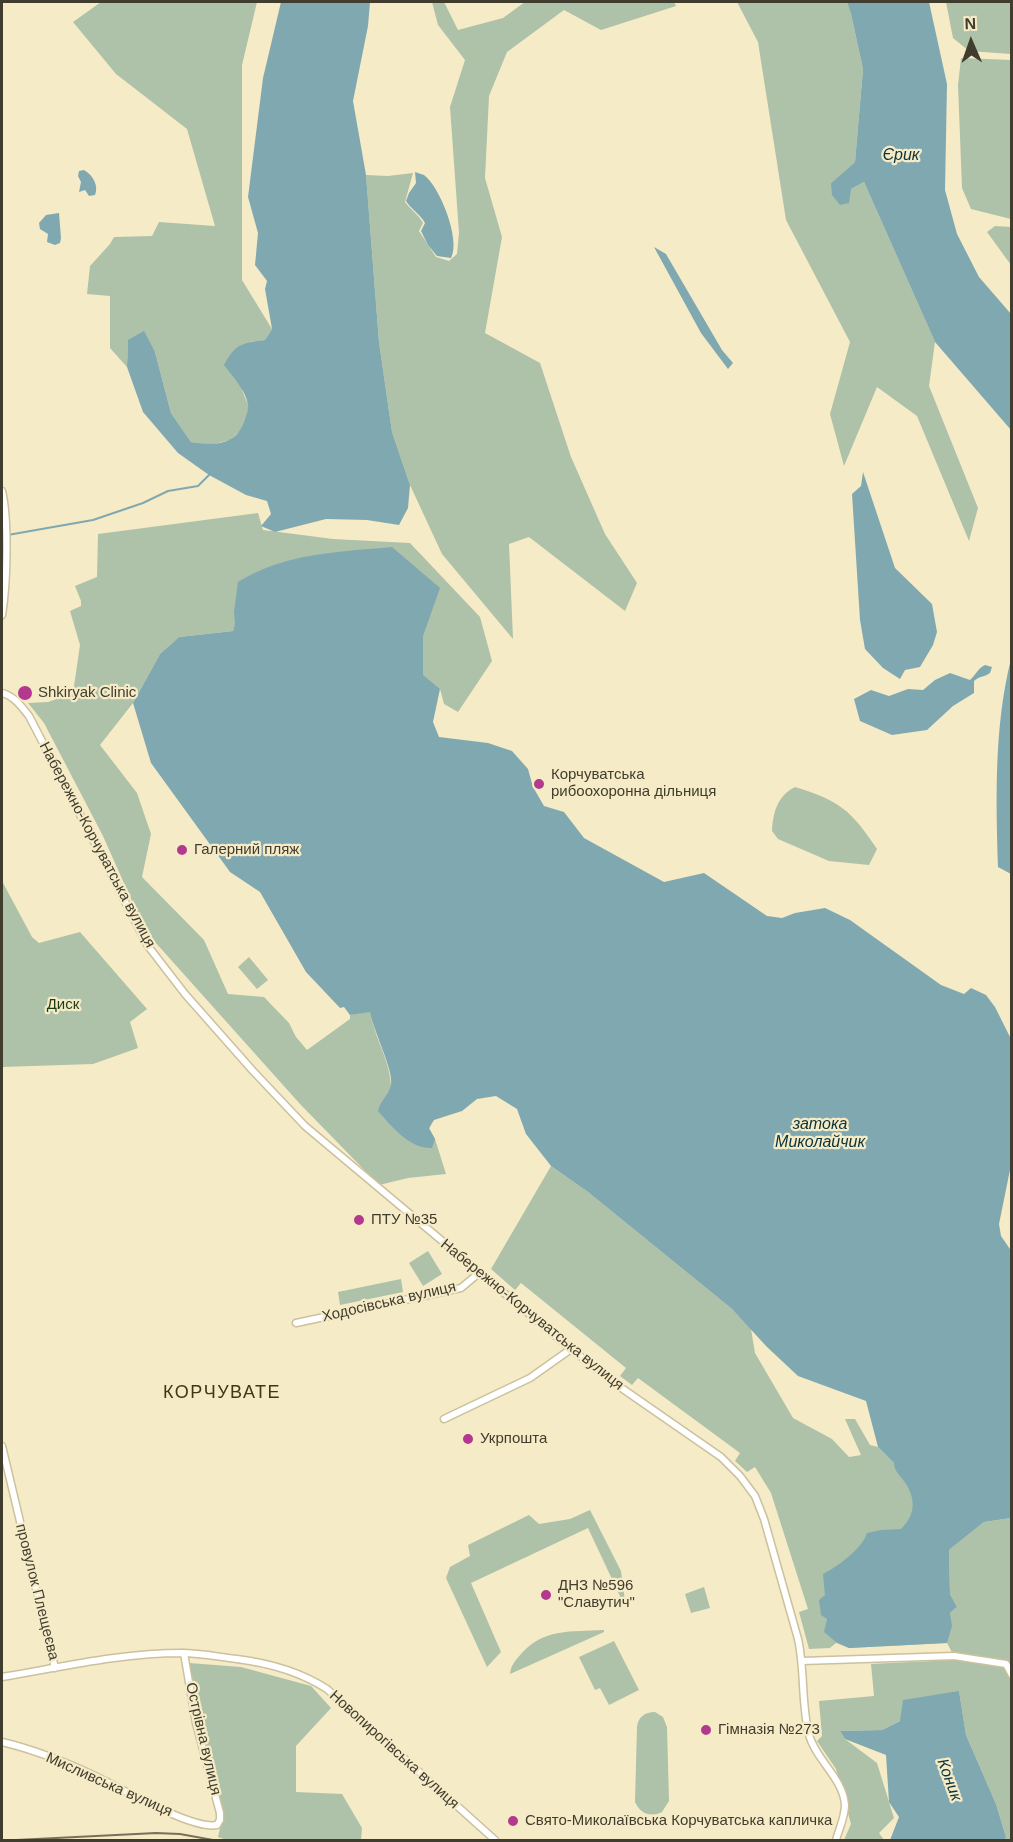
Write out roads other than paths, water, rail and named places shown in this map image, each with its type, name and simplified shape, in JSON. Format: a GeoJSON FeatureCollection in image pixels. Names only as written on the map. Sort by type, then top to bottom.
{"type":"FeatureCollection","features":[{"type":"Feature","properties":{"kind":"street"},"geometry":{"type":"LineString","coordinates":[[2,491],[6,573],[2,615]]}},
{"type":"Feature","properties":{"kind":"street","name":"Набережно-Корчуватська вулиця"},"geometry":{"type":"LineString","coordinates":[[2,693],[18,702],[29,716],[148,946],[185,994],[273,1093],[305,1126],[570,1349],[620,1387],[721,1457],[740,1476],[755,1496],[764,1519],[798,1639],[802,1661],[803,1700],[810,1737],[816,1752],[838,1786],[845,1804],[836,1840]]}},
{"type":"Feature","properties":{"kind":"street","name":"Ходосівська вулиця"},"geometry":{"type":"LineString","coordinates":[[296,1323],[461,1288],[479,1273]]}},
{"type":"Feature","properties":{"kind":"street"},"geometry":{"type":"LineString","coordinates":[[444,1419],[530,1378],[570,1349]]}},
{"type":"Feature","properties":{"kind":"street","name":"провулок Плещеєва"},"geometry":{"type":"LineString","coordinates":[[2,1446],[55,1668]]}},
{"type":"Feature","properties":{"kind":"street","name":"Новопирогівська вулиця"},"geometry":{"type":"LineString","coordinates":[[2,1677],[118,1656],[184,1653],[255,1661],[287,1669],[314,1680],[327,1689],[495,1840]]}},
{"type":"Feature","properties":{"kind":"street","name":"Острівна вулиця"},"geometry":{"type":"LineString","coordinates":[[184,1653],[196,1723],[220,1813],[217,1825]]}},
{"type":"Feature","properties":{"kind":"street"},"geometry":{"type":"LineString","coordinates":[[802,1661],[968,1657],[1006,1664],[1011,1675]]}},
{"type":"Feature","properties":{"kind":"street","name":"Мисливська вулиця"},"geometry":{"type":"LineString","coordinates":[[2,1742],[91,1774],[186,1820],[210,1826],[217,1825]]}},
{"type":"Feature","properties":{"kind":"water"},"geometry":{"type":"Polygon","coordinates":[[[281,2],[370,2],[368,26],[353,101],[366,175],[379,342],[392,432],[410,485],[408,508],[399,525],[367,520],[326,519],[275,532],[261,526],[271,514],[267,501],[246,495],[209,475],[178,453],[143,412],[127,367],[128,340],[144,331],[155,352],[171,413],[191,442],[216,444],[224,442],[236,435],[241,428],[248,410],[247,399],[224,365],[240,346],[265,340],[272,329],[265,289],[267,281],[255,265],[258,233],[248,197],[263,78],[281,2]]]}},
{"type":"Feature","properties":{"kind":"water","name":"Єрик"},"geometry":{"type":"Polygon","coordinates":[[[847,2],[929,2],[947,84],[945,190],[957,234],[979,277],[1011,314],[1011,430],[935,342],[864,182],[851,189],[849,203],[840,205],[832,195],[831,183],[855,162],[863,69],[847,2]]]}},
{"type":"Feature","properties":{"kind":"water"},"geometry":{"type":"Polygon","coordinates":[[[84,170],[94,181],[95,195],[89,196],[85,190],[79,192],[81,182],[78,176],[79,171],[84,170]]]}},
{"type":"Feature","properties":{"kind":"water"},"geometry":{"type":"Polygon","coordinates":[[[415,172],[424,175],[430,181],[442,202],[453,239],[451,258],[437,256],[428,245],[421,231],[425,223],[406,201],[416,183],[415,172]]]}},
{"type":"Feature","properties":{"kind":"water"},"geometry":{"type":"Polygon","coordinates":[[[59,213],[61,238],[60,243],[55,245],[47,242],[48,234],[40,229],[39,223],[46,215],[59,213]]]}},
{"type":"Feature","properties":{"kind":"water"},"geometry":{"type":"Polygon","coordinates":[[[654,247],[666,254],[722,350],[733,363],[728,369],[701,333],[654,247]]]}},
{"type":"Feature","properties":{"kind":"water"},"geometry":{"type":"Polygon","coordinates":[[[863,472],[895,568],[932,604],[937,632],[933,645],[920,667],[905,670],[900,679],[883,668],[865,649],[860,620],[852,494],[861,486],[863,472]]]}},
{"type":"Feature","properties":{"kind":"water","name":"затока Миколайчик"},"geometry":{"type":"Polygon","coordinates":[[[392,547],[440,588],[423,636],[423,675],[440,689],[433,722],[439,737],[488,743],[512,751],[528,769],[533,787],[544,806],[564,812],[584,838],[664,882],[704,873],[767,916],[782,918],[795,913],[825,908],[850,920],[941,985],[964,994],[971,988],[986,995],[995,1007],[1011,1039],[1011,1165],[999,1224],[1001,1236],[1012,1252],[1011,1518],[984,1522],[949,1550],[950,1594],[957,1607],[950,1613],[952,1626],[947,1643],[849,1648],[836,1642],[824,1632],[827,1619],[821,1615],[819,1600],[825,1595],[823,1574],[855,1551],[867,1533],[901,1529],[909,1519],[913,1503],[906,1484],[897,1472],[894,1463],[878,1447],[866,1401],[798,1376],[732,1309],[588,1192],[551,1166],[526,1134],[517,1109],[496,1096],[477,1099],[462,1111],[434,1120],[429,1128],[435,1139],[432,1148],[416,1145],[402,1136],[378,1111],[390,1089],[391,1079],[370,1012],[350,1015],[344,1007],[340,1008],[306,972],[260,892],[230,872],[151,763],[133,703],[160,654],[179,637],[233,631],[238,582],[256,572],[293,560],[332,553],[392,547]]]}},
{"type":"Feature","properties":{"kind":"water"},"geometry":{"type":"Polygon","coordinates":[[[1011,659],[1012,874],[998,867],[997,815],[999,737],[1005,685],[1011,659]]]}},
{"type":"Feature","properties":{"kind":"water"},"geometry":{"type":"Polygon","coordinates":[[[985,665],[992,667],[990,673],[974,681],[974,693],[953,706],[927,730],[892,735],[860,721],[854,699],[871,690],[889,696],[908,689],[923,690],[935,680],[950,673],[970,680],[985,665]]]}},
{"type":"Feature","properties":{"kind":"water","name":"Коник"},"geometry":{"type":"Polygon","coordinates":[[[959,1691],[966,1735],[996,1804],[1005,1840],[890,1840],[899,1817],[889,1802],[886,1755],[845,1739],[840,1731],[882,1730],[900,1721],[903,1700],[959,1691]]]}},
{"type":"Feature","properties":{"kind":"waterway"},"geometry":{"type":"LineString","coordinates":[[2,536],[93,520],[143,503],[168,491],[198,486],[209,475]]}},
{"type":"Feature","properties":{"kind":"railway"},"geometry":{"type":"LineString","coordinates":[[16,1840],[156,1833],[180,1834],[213,1840]]}},
{"type":"Feature","properties":{"kind":"place","name":"Shkiryak Clinic"},"geometry":{"type":"Point","coordinates":[25,693]}},
{"type":"Feature","properties":{"kind":"place","name":"Корчуватська рибоохоронна дільниця"},"geometry":{"type":"Point","coordinates":[539,784]}},
{"type":"Feature","properties":{"kind":"place","name":"Галерний пляж"},"geometry":{"type":"Point","coordinates":[182,850]}},
{"type":"Feature","properties":{"kind":"place","name":"ПТУ №35"},"geometry":{"type":"Point","coordinates":[359,1220]}},
{"type":"Feature","properties":{"kind":"place","name":"Укрпошта"},"geometry":{"type":"Point","coordinates":[468,1439]}},
{"type":"Feature","properties":{"kind":"place","name":"ДНЗ №596 \"Славутич\""},"geometry":{"type":"Point","coordinates":[546,1595]}},
{"type":"Feature","properties":{"kind":"place","name":"Гімназія №273"},"geometry":{"type":"Point","coordinates":[706,1730]}},
{"type":"Feature","properties":{"kind":"place","name":"Свято-Миколаївська Корчуватська капличка"},"geometry":{"type":"Point","coordinates":[513,1821]}},
{"type":"Feature","properties":{"kind":"district","name":"КОРЧУВАТЕ"},"geometry":{"type":"Point","coordinates":[222,1393]}},
{"type":"Feature","properties":{"kind":"park label","name":"Диск"},"geometry":{"type":"Point","coordinates":[63,1005]}}]}
